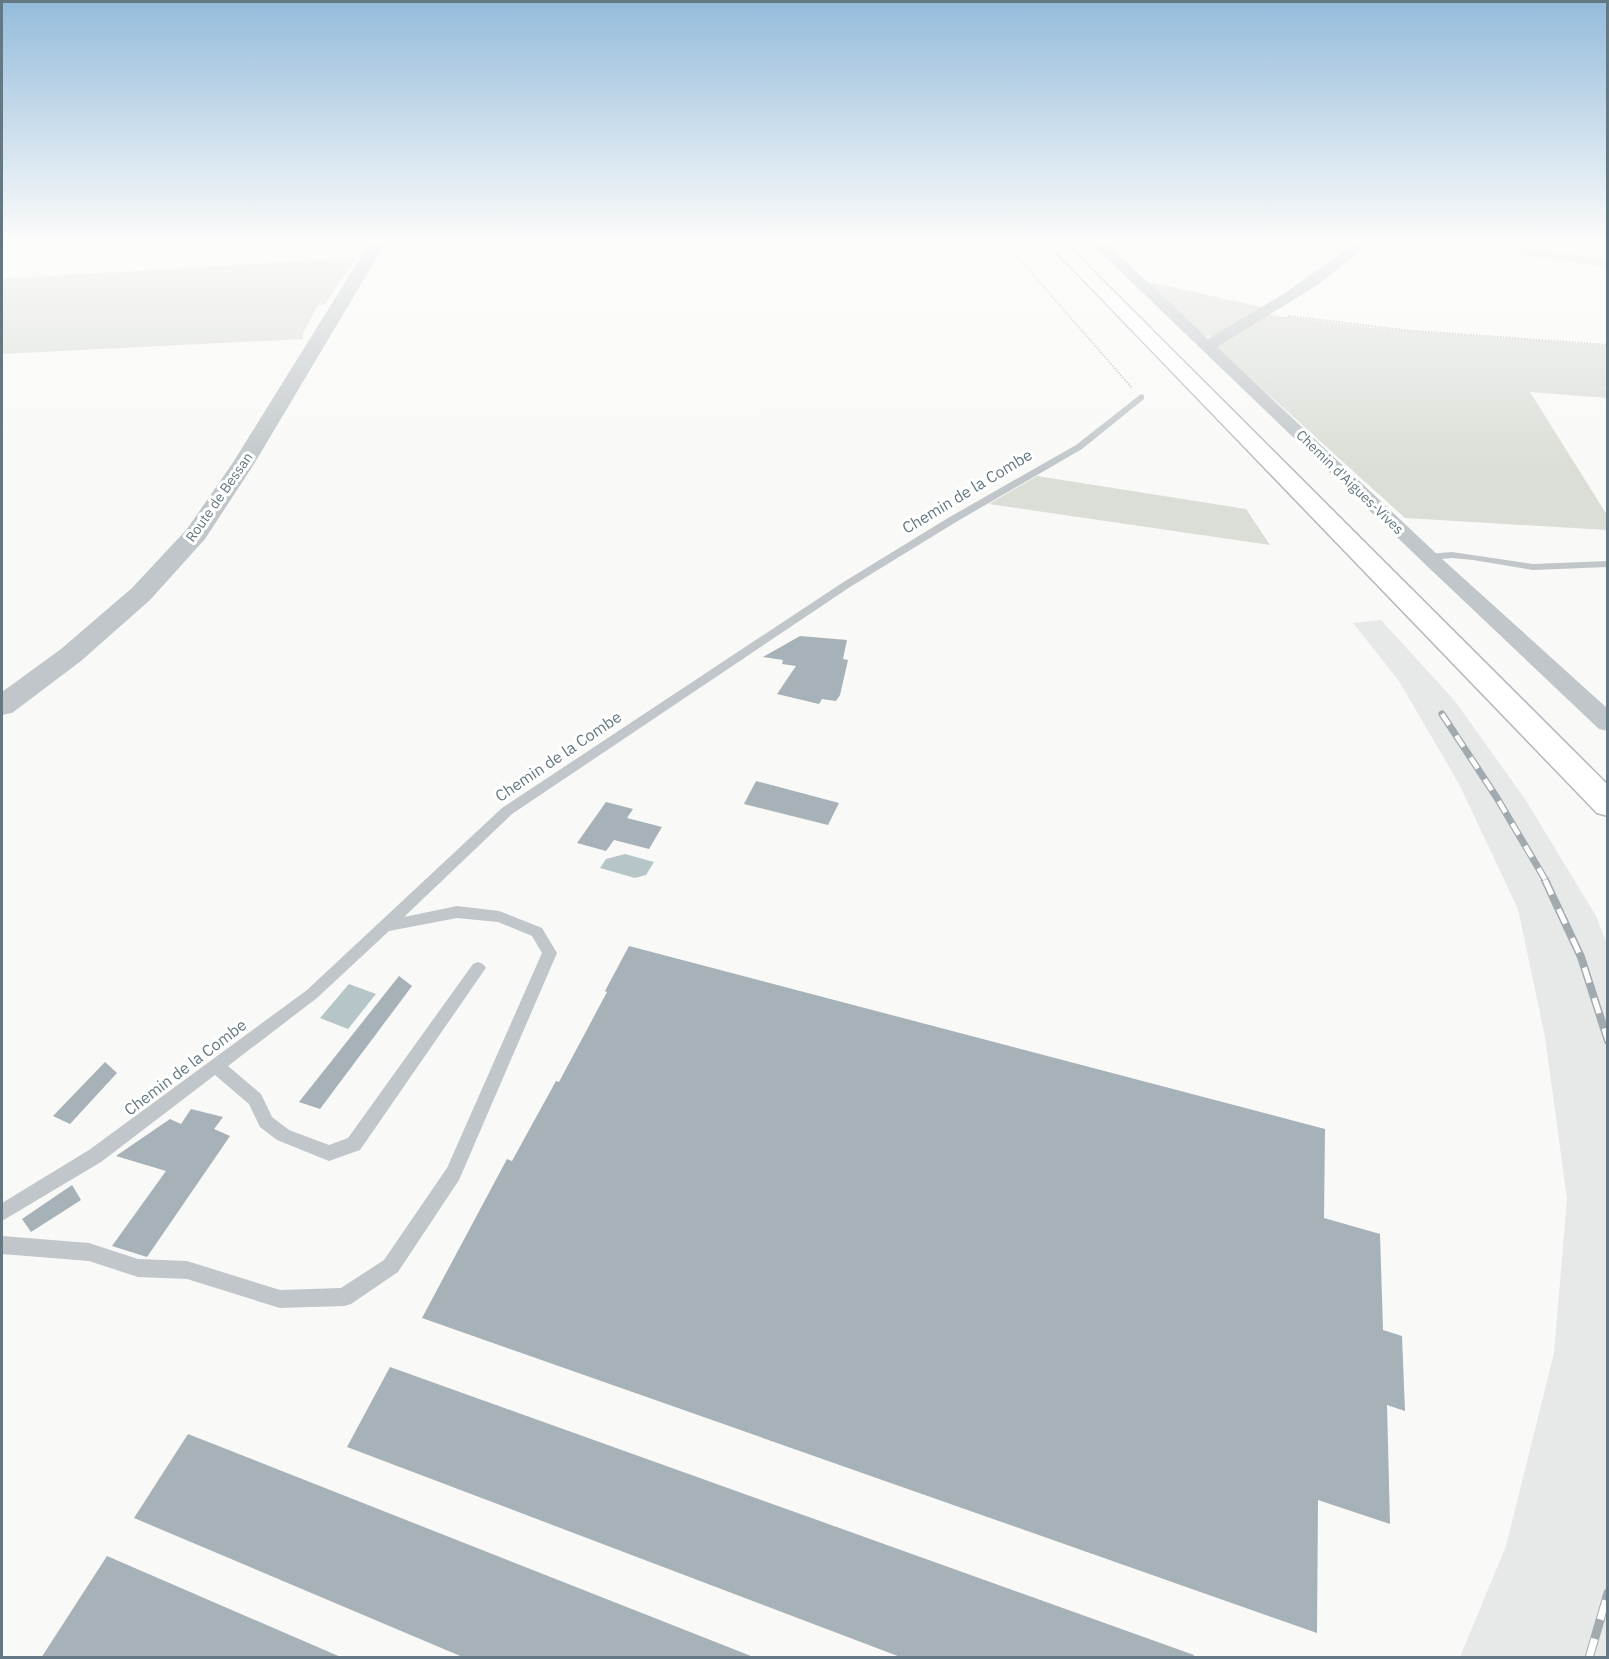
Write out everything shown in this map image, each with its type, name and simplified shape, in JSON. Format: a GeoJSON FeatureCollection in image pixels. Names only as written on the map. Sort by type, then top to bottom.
{"type":"FeatureCollection","features":[{"type":"Feature","properties":{"kind":"highway"},"geometry":{"type":"LineString","coordinates":[[1128,316],[1608,805]]}},
{"type":"Feature","properties":{"kind":"street","name":"Route de Bessan"},"geometry":{"type":"LineString","coordinates":[[2,706],[71,655],[141,594],[196,534],[243,464],[333,316]]}},
{"type":"Feature","properties":{"kind":"street","name":"Chemin d'Aigues-Vives"},"geometry":{"type":"LineString","coordinates":[[1178,316],[1428,557],[1608,723]]}},
{"type":"Feature","properties":{"kind":"street"},"geometry":{"type":"LineString","coordinates":[[1207,346],[1257,316]]}},
{"type":"Feature","properties":{"kind":"lane","name":"Chemin de la Combe"},"geometry":{"type":"LineString","coordinates":[[2,1212],[95,1156],[312,994],[507,811],[846,585],[952,520],[1079,447],[1141,398]]}},
{"type":"Feature","properties":{"kind":"lane"},"geometry":{"type":"LineString","coordinates":[[1428,557],[1452,555],[1533,567],[1608,564]]}},
{"type":"Feature","properties":{"kind":"lane"},"geometry":{"type":"LineString","coordinates":[[2,1245],[90,1252],[138,1268],[188,1270],[280,1299],[344,1297],[391,1266],[453,1174],[550,953],[537,932],[499,917],[457,912],[384,926]]}},
{"type":"Feature","properties":{"kind":"lane"},"geometry":{"type":"LineString","coordinates":[[216,1065],[255,1099],[266,1122],[283,1135],[329,1153],[354,1144],[478,968]]}},
{"type":"Feature","properties":{"kind":"path"},"geometry":{"type":"LineString","coordinates":[[1070,316],[1141,398]]}},
{"type":"Feature","properties":{"kind":"path"},"geometry":{"type":"LineString","coordinates":[[1291,316],[1403,330],[1608,345]]}},
{"type":"Feature","properties":{"kind":"shaded area"},"geometry":{"type":"Polygon","coordinates":[[[2,316],[312,316],[303,333],[303,339],[2,354],[2,316]]]}},
{"type":"Feature","properties":{"kind":"shaded area"},"geometry":{"type":"Polygon","coordinates":[[[1181,316],[1248,316],[1216,337],[1201,336],[1181,316]]]}},
{"type":"Feature","properties":{"kind":"shaded area"},"geometry":{"type":"Polygon","coordinates":[[[1281,316],[1374,328],[1607,346],[1607,386],[1605,386],[1607,398],[1530,392],[1607,515],[1607,530],[1405,518],[1216,347],[1259,318],[1281,316]]]}},
{"type":"Feature","properties":{"kind":"shaded area"},"geometry":{"type":"Polygon","coordinates":[[[1037,476],[1246,509],[1270,545],[989,504],[1037,476]]]}},
{"type":"Feature","properties":{"kind":"shaded area"},"geometry":{"type":"Polygon","coordinates":[[[1381,620],[1455,701],[1527,802],[1596,916],[1607,944],[1607,1657],[1460,1657],[1506,1546],[1554,1353],[1567,1199],[1545,1037],[1518,909],[1459,784],[1399,681],[1353,623],[1381,620]]]}},
{"type":"Feature","properties":{"kind":"shaded area"},"geometry":{"type":"Polygon","coordinates":[[[625,854],[654,862],[646,875],[635,878],[600,868],[606,859],[625,854]]]}},
{"type":"Feature","properties":{"kind":"shaded area"},"geometry":{"type":"Polygon","coordinates":[[[349,984],[376,994],[348,1029],[320,1018],[349,984]]]}},
{"type":"Feature","properties":{"kind":"building"},"geometry":{"type":"Polygon","coordinates":[[[800,636],[847,640],[843,659],[848,660],[840,695],[836,701],[822,699],[819,704],[777,694],[796,666],[782,664],[783,660],[763,657],[800,636]]]}},
{"type":"Feature","properties":{"kind":"building"},"geometry":{"type":"Polygon","coordinates":[[[756,781],[839,803],[828,825],[744,804],[756,781]]]}},
{"type":"Feature","properties":{"kind":"building"},"geometry":{"type":"Polygon","coordinates":[[[606,802],[633,809],[627,818],[662,827],[649,849],[614,840],[606,851],[577,843],[606,802]]]}},
{"type":"Feature","properties":{"kind":"building"},"geometry":{"type":"Polygon","coordinates":[[[629,946],[1325,1129],[1324,1218],[1380,1234],[1383,1330],[1402,1336],[1405,1411],[1387,1405],[1390,1524],[1318,1500],[1317,1633],[422,1318],[507,1159],[512,1161],[556,1081],[559,1082],[629,946]]]}},
{"type":"Feature","properties":{"kind":"building"},"geometry":{"type":"Polygon","coordinates":[[[399,976],[412,986],[320,1109],[299,1102],[399,976]]]}},
{"type":"Feature","properties":{"kind":"building"},"geometry":{"type":"Polygon","coordinates":[[[105,1062],[117,1073],[70,1124],[53,1116],[105,1062]]]}},
{"type":"Feature","properties":{"kind":"building"},"geometry":{"type":"Polygon","coordinates":[[[191,1109],[223,1117],[214,1129],[230,1136],[147,1257],[112,1246],[166,1171],[116,1156],[170,1119],[181,1124],[191,1109]]]}},
{"type":"Feature","properties":{"kind":"building"},"geometry":{"type":"Polygon","coordinates":[[[72,1185],[81,1200],[31,1232],[22,1219],[72,1185]]]}},
{"type":"Feature","properties":{"kind":"building"},"geometry":{"type":"Polygon","coordinates":[[[390,1367],[1194,1655],[1193,1658],[903,1658],[347,1447],[390,1367]]]}},
{"type":"Feature","properties":{"kind":"building"},"geometry":{"type":"Polygon","coordinates":[[[188,1434],[751,1656],[750,1658],[465,1658],[134,1518],[188,1434]]]}},
{"type":"Feature","properties":{"kind":"building"},"geometry":{"type":"Polygon","coordinates":[[[107,1556],[343,1658],[41,1658],[107,1556]]]}},
{"type":"Feature","properties":{"kind":"railway"},"geometry":{"type":"LineString","coordinates":[[1442,714],[1497,798],[1546,881]]}},
{"type":"Feature","properties":{"kind":"railway"},"geometry":{"type":"LineString","coordinates":[[1545,880],[1581,957],[1608,1041]]}},
{"type":"Feature","properties":{"kind":"railway"},"geometry":{"type":"LineString","coordinates":[[1589,1658],[1608,1593]]}}]}
